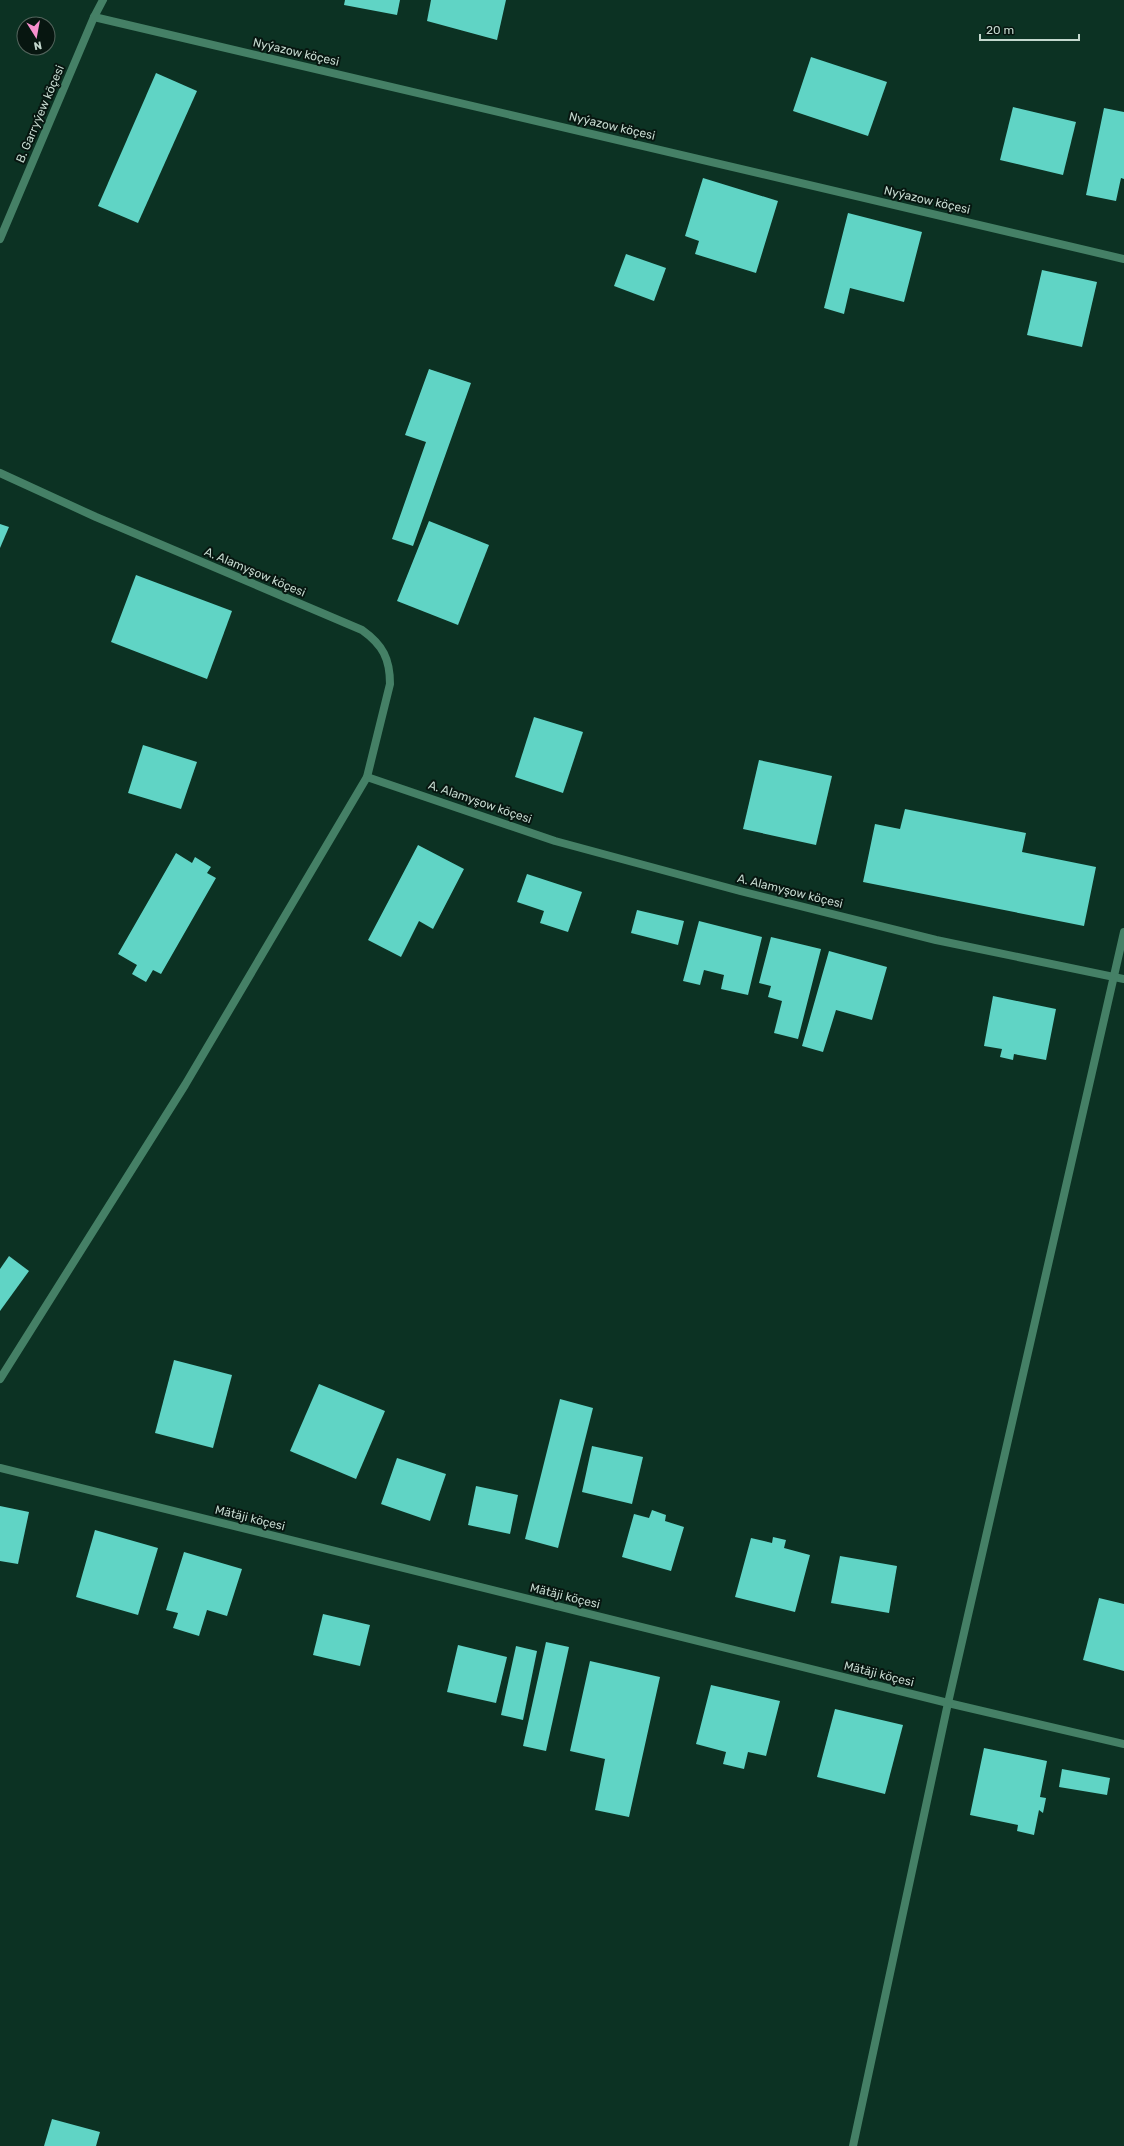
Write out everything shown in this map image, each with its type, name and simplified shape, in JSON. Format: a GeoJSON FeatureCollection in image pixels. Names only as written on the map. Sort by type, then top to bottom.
{"type":"FeatureCollection","features":[{"type":"Feature","properties":{"kind":"street","name":"B. Garryýew köçesi"},"geometry":{"type":"LineString","coordinates":[[0,239],[94,17],[103,0]]}},
{"type":"Feature","properties":{"kind":"street","name":"Nyýazow köçesi"},"geometry":{"type":"LineString","coordinates":[[94,17],[1124,259]]}},
{"type":"Feature","properties":{"kind":"street","name":"A. Alamyşow köçesi"},"geometry":{"type":"LineString","coordinates":[[0,473],[96,517],[362,630],[374,638],[386,655],[390,669],[390,684],[367,777],[555,841],[740,891],[936,940],[1124,979]]}},
{"type":"Feature","properties":{"kind":"street"},"geometry":{"type":"LineString","coordinates":[[0,1379],[185,1085],[367,777]]}},
{"type":"Feature","properties":{"kind":"street"},"geometry":{"type":"LineString","coordinates":[[853,2146],[948,1703],[1124,932]]}},
{"type":"Feature","properties":{"kind":"street","name":"Mätäji köçesi"},"geometry":{"type":"LineString","coordinates":[[0,1468],[948,1703],[1124,1744]]}},
{"type":"Feature","properties":{"kind":"building"},"geometry":{"type":"Polygon","coordinates":[[[345,0],[400,0],[397,15],[344,5],[345,0]]]}},
{"type":"Feature","properties":{"kind":"building"},"geometry":{"type":"Polygon","coordinates":[[[431,0],[506,0],[497,40],[427,21],[431,0]]]}},
{"type":"Feature","properties":{"kind":"building"},"geometry":{"type":"Polygon","coordinates":[[[811,57],[887,82],[868,136],[793,111],[811,57]]]}},
{"type":"Feature","properties":{"kind":"building"},"geometry":{"type":"Polygon","coordinates":[[[156,73],[197,91],[138,223],[98,206],[156,73]]]}},
{"type":"Feature","properties":{"kind":"building"},"geometry":{"type":"Polygon","coordinates":[[[1013,107],[1076,122],[1063,175],[1000,160],[1013,107]]]}},
{"type":"Feature","properties":{"kind":"building"},"geometry":{"type":"Polygon","coordinates":[[[1104,108],[1124,112],[1124,179],[1121,178],[1116,201],[1086,195],[1104,108]]]}},
{"type":"Feature","properties":{"kind":"building"},"geometry":{"type":"Polygon","coordinates":[[[703,178],[778,201],[756,273],[695,254],[699,241],[685,236],[703,178]]]}},
{"type":"Feature","properties":{"kind":"building"},"geometry":{"type":"Polygon","coordinates":[[[848,213],[922,232],[904,302],[850,288],[844,314],[824,308],[848,213]]]}},
{"type":"Feature","properties":{"kind":"building"},"geometry":{"type":"Polygon","coordinates":[[[626,254],[666,268],[654,301],[614,286],[626,254]]]}},
{"type":"Feature","properties":{"kind":"building"},"geometry":{"type":"Polygon","coordinates":[[[1042,270],[1097,282],[1082,347],[1027,335],[1042,270]]]}},
{"type":"Feature","properties":{"kind":"building"},"geometry":{"type":"Polygon","coordinates":[[[429,369],[471,383],[413,546],[392,539],[426,442],[405,435],[429,369]]]}},
{"type":"Feature","properties":{"kind":"building"},"geometry":{"type":"Polygon","coordinates":[[[429,521],[489,545],[458,625],[397,601],[429,521]]]}},
{"type":"Feature","properties":{"kind":"building"},"geometry":{"type":"Polygon","coordinates":[[[0,524],[9,527],[0,548],[0,524]]]}},
{"type":"Feature","properties":{"kind":"building"},"geometry":{"type":"Polygon","coordinates":[[[136,575],[232,611],[207,679],[111,642],[136,575]]]}},
{"type":"Feature","properties":{"kind":"building"},"geometry":{"type":"Polygon","coordinates":[[[534,717],[583,732],[563,793],[515,777],[534,717]]]}},
{"type":"Feature","properties":{"kind":"building"},"geometry":{"type":"Polygon","coordinates":[[[143,745],[197,762],[181,809],[128,793],[143,745]]]}},
{"type":"Feature","properties":{"kind":"building"},"geometry":{"type":"Polygon","coordinates":[[[759,760],[832,776],[816,845],[743,829],[759,760]]]}},
{"type":"Feature","properties":{"kind":"building"},"geometry":{"type":"Polygon","coordinates":[[[905,809],[1026,833],[1022,852],[1096,867],[1084,926],[863,882],[875,824],[900,829],[905,809]]]}},
{"type":"Feature","properties":{"kind":"building"},"geometry":{"type":"Polygon","coordinates":[[[418,845],[464,869],[433,929],[419,921],[401,957],[368,940],[418,845]]]}},
{"type":"Feature","properties":{"kind":"building"},"geometry":{"type":"Polygon","coordinates":[[[176,853],[192,863],[195,857],[211,867],[207,873],[216,878],[161,974],[153,970],[146,982],[132,974],[137,965],[118,954],[176,853]]]}},
{"type":"Feature","properties":{"kind":"building"},"geometry":{"type":"Polygon","coordinates":[[[527,874],[582,892],[568,932],[540,923],[544,911],[517,902],[527,874]]]}},
{"type":"Feature","properties":{"kind":"building"},"geometry":{"type":"Polygon","coordinates":[[[637,910],[684,921],[678,945],[631,933],[637,910]]]}},
{"type":"Feature","properties":{"kind":"building"},"geometry":{"type":"Polygon","coordinates":[[[699,921],[762,937],[748,995],[721,989],[724,975],[704,970],[700,985],[683,981],[699,921]]]}},
{"type":"Feature","properties":{"kind":"building"},"geometry":{"type":"Polygon","coordinates":[[[771,937],[821,949],[798,1039],[774,1033],[782,1001],[768,997],[771,986],[759,983],[771,937]]]}},
{"type":"Feature","properties":{"kind":"building"},"geometry":{"type":"Polygon","coordinates":[[[829,951],[887,967],[872,1020],[836,1010],[823,1052],[802,1046],[829,951]]]}},
{"type":"Feature","properties":{"kind":"building"},"geometry":{"type":"Polygon","coordinates":[[[993,996],[1056,1009],[1046,1060],[1014,1054],[1013,1060],[1000,1057],[1002,1049],[984,1046],[993,996]]]}},
{"type":"Feature","properties":{"kind":"building"},"geometry":{"type":"Polygon","coordinates":[[[9,1256],[29,1271],[0,1311],[0,1269],[9,1256]]]}},
{"type":"Feature","properties":{"kind":"building"},"geometry":{"type":"Polygon","coordinates":[[[174,1360],[232,1375],[213,1448],[155,1433],[174,1360]]]}},
{"type":"Feature","properties":{"kind":"building"},"geometry":{"type":"Polygon","coordinates":[[[319,1384],[385,1411],[356,1479],[290,1451],[319,1384]]]}},
{"type":"Feature","properties":{"kind":"building"},"geometry":{"type":"Polygon","coordinates":[[[560,1399],[593,1408],[558,1548],[525,1539],[560,1399]]]}},
{"type":"Feature","properties":{"kind":"building"},"geometry":{"type":"Polygon","coordinates":[[[592,1446],[643,1457],[632,1504],[582,1492],[592,1446]]]}},
{"type":"Feature","properties":{"kind":"building"},"geometry":{"type":"Polygon","coordinates":[[[397,1458],[446,1474],[430,1521],[381,1504],[397,1458]]]}},
{"type":"Feature","properties":{"kind":"building"},"geometry":{"type":"Polygon","coordinates":[[[476,1486],[518,1495],[510,1534],[468,1525],[476,1486]]]}},
{"type":"Feature","properties":{"kind":"building"},"geometry":{"type":"Polygon","coordinates":[[[0,1506],[29,1512],[18,1564],[0,1561],[0,1506]]]}},
{"type":"Feature","properties":{"kind":"building"},"geometry":{"type":"Polygon","coordinates":[[[652,1510],[666,1515],[665,1521],[684,1527],[671,1571],[622,1557],[634,1514],[649,1518],[652,1510]]]}},
{"type":"Feature","properties":{"kind":"building"},"geometry":{"type":"Polygon","coordinates":[[[95,1530],[158,1548],[138,1615],[76,1597],[95,1530]]]}},
{"type":"Feature","properties":{"kind":"building"},"geometry":{"type":"Polygon","coordinates":[[[773,1537],[786,1540],[784,1548],[810,1555],[795,1612],[735,1597],[751,1538],[772,1543],[773,1537]]]}},
{"type":"Feature","properties":{"kind":"building"},"geometry":{"type":"Polygon","coordinates":[[[184,1552],[242,1569],[227,1616],[207,1610],[199,1636],[173,1628],[178,1613],[166,1610],[184,1552]]]}},
{"type":"Feature","properties":{"kind":"building"},"geometry":{"type":"Polygon","coordinates":[[[840,1556],[897,1566],[889,1613],[831,1603],[840,1556]]]}},
{"type":"Feature","properties":{"kind":"building"},"geometry":{"type":"Polygon","coordinates":[[[1099,1598],[1124,1604],[1124,1671],[1083,1660],[1099,1598]]]}},
{"type":"Feature","properties":{"kind":"building"},"geometry":{"type":"Polygon","coordinates":[[[323,1614],[370,1625],[360,1666],[313,1655],[323,1614]]]}},
{"type":"Feature","properties":{"kind":"building"},"geometry":{"type":"Polygon","coordinates":[[[546,1642],[569,1647],[546,1751],[523,1746],[546,1642]]]}},
{"type":"Feature","properties":{"kind":"building"},"geometry":{"type":"Polygon","coordinates":[[[458,1645],[507,1657],[496,1703],[447,1692],[458,1645]]]}},
{"type":"Feature","properties":{"kind":"building"},"geometry":{"type":"Polygon","coordinates":[[[516,1646],[537,1651],[523,1720],[501,1715],[516,1646]]]}},
{"type":"Feature","properties":{"kind":"building"},"geometry":{"type":"Polygon","coordinates":[[[590,1661],[660,1677],[629,1817],[595,1810],[605,1759],[570,1751],[590,1661]]]}},
{"type":"Feature","properties":{"kind":"building"},"geometry":{"type":"Polygon","coordinates":[[[711,1685],[780,1701],[766,1756],[748,1752],[744,1769],[723,1764],[726,1752],[696,1744],[711,1685]]]}},
{"type":"Feature","properties":{"kind":"building"},"geometry":{"type":"Polygon","coordinates":[[[835,1709],[903,1725],[885,1794],[817,1777],[835,1709]]]}},
{"type":"Feature","properties":{"kind":"building"},"geometry":{"type":"Polygon","coordinates":[[[984,1748],[1047,1761],[1040,1797],[1046,1798],[1043,1813],[1039,1810],[1034,1835],[1017,1831],[1018,1825],[970,1815],[984,1748]]]}},
{"type":"Feature","properties":{"kind":"building"},"geometry":{"type":"Polygon","coordinates":[[[1062,1769],[1110,1778],[1107,1795],[1059,1787],[1062,1769]]]}},
{"type":"Feature","properties":{"kind":"building"},"geometry":{"type":"Polygon","coordinates":[[[52,2119],[100,2132],[96,2146],[44,2146],[52,2119]]]}}]}
